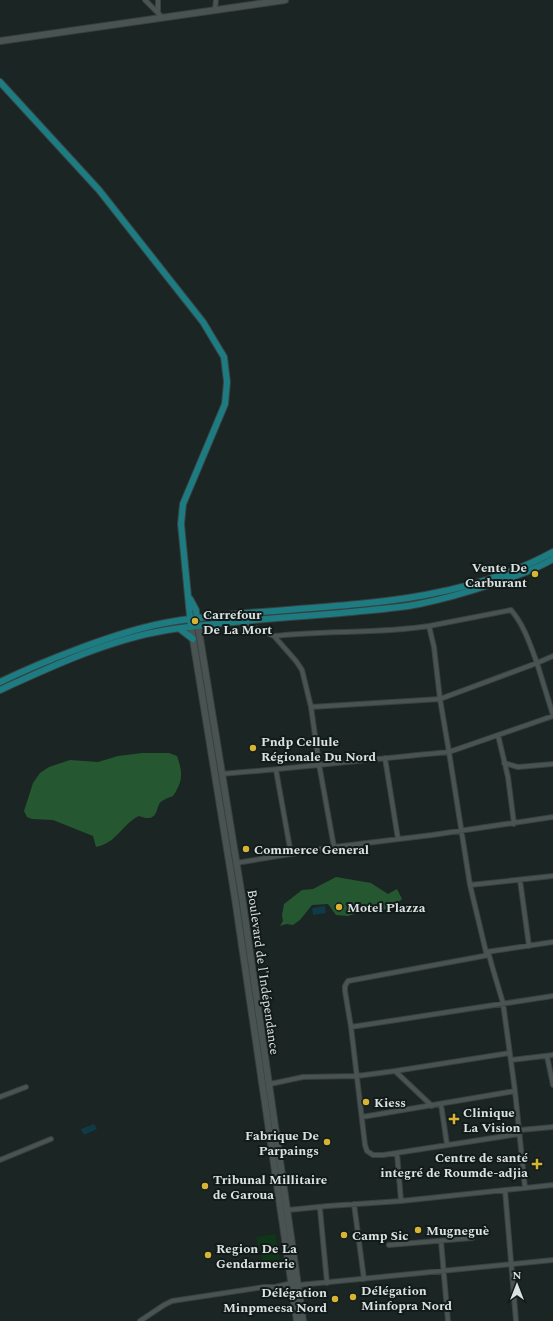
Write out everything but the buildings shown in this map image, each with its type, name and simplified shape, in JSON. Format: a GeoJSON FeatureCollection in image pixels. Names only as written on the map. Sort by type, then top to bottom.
{"type":"FeatureCollection","features":[{"type":"Feature","properties":{"kind":"main road"},"geometry":{"type":"LineString","coordinates":[[0,41],[286,0]]}},
{"type":"Feature","properties":{"kind":"main road"},"geometry":{"type":"LineString","coordinates":[[0,82],[99,190],[203,322],[224,357],[227,382],[225,404],[183,504],[181,524],[190,619],[195,627]]}},
{"type":"Feature","properties":{"kind":"main road"},"geometry":{"type":"LineString","coordinates":[[0,682],[54,658],[112,636],[158,624],[197,618],[417,597],[459,588],[496,576],[539,560],[553,552]]}},
{"type":"Feature","properties":{"kind":"main road"},"geometry":{"type":"LineString","coordinates":[[0,690],[39,672],[95,650],[133,638],[195,627],[377,610],[418,604],[460,594],[506,579],[542,565],[553,559]]}},
{"type":"Feature","properties":{"kind":"main road"},"geometry":{"type":"LineString","coordinates":[[189,597],[196,610],[197,618],[195,627]]}},
{"type":"Feature","properties":{"kind":"main road","name":"Boulevard de l'Indépendance"},"geometry":{"type":"LineString","coordinates":[[195,627],[193,639],[235,898],[297,1321]]}},
{"type":"Feature","properties":{"kind":"main road","name":"Boulevard de l'Indépendance"},"geometry":{"type":"LineString","coordinates":[[195,627],[222,774],[236,863],[270,1084],[303,1321]]}},
{"type":"Feature","properties":{"kind":"main road"},"geometry":{"type":"LineString","coordinates":[[180,629],[193,639]]}},
{"type":"Feature","properties":{"kind":"street"},"geometry":{"type":"LineString","coordinates":[[145,0],[158,11],[162,17]]}},
{"type":"Feature","properties":{"kind":"street"},"geometry":{"type":"LineString","coordinates":[[158,0],[158,11]]}},
{"type":"Feature","properties":{"kind":"street"},"geometry":{"type":"LineString","coordinates":[[215,9],[216,0]]}},
{"type":"Feature","properties":{"kind":"street"},"geometry":{"type":"LineString","coordinates":[[222,774],[276,770],[319,764],[449,752],[553,715],[537,663],[524,630],[517,617],[510,610],[405,630],[326,632],[274,636]]}},
{"type":"Feature","properties":{"kind":"street"},"geometry":{"type":"LineString","coordinates":[[241,622],[274,636],[302,670],[311,707],[319,764],[334,847]]}},
{"type":"Feature","properties":{"kind":"street"},"geometry":{"type":"LineString","coordinates":[[429,626],[434,647],[440,699],[470,885],[487,954],[503,1003],[515,1091],[525,1188]]}},
{"type":"Feature","properties":{"kind":"street"},"geometry":{"type":"LineString","coordinates":[[311,707],[440,699],[553,656]]}},
{"type":"Feature","properties":{"kind":"street"},"geometry":{"type":"LineString","coordinates":[[498,735],[508,777],[514,824]]}},
{"type":"Feature","properties":{"kind":"street"},"geometry":{"type":"LineString","coordinates":[[385,758],[398,839]]}},
{"type":"Feature","properties":{"kind":"street"},"geometry":{"type":"LineString","coordinates":[[504,763],[518,767],[553,764]]}},
{"type":"Feature","properties":{"kind":"street"},"geometry":{"type":"LineString","coordinates":[[276,770],[291,854]]}},
{"type":"Feature","properties":{"kind":"street"},"geometry":{"type":"LineString","coordinates":[[236,863],[334,847],[514,824],[553,817]]}},
{"type":"Feature","properties":{"kind":"street"},"geometry":{"type":"LineString","coordinates":[[470,885],[553,876]]}},
{"type":"Feature","properties":{"kind":"street"},"geometry":{"type":"LineString","coordinates":[[520,880],[529,946]]}},
{"type":"Feature","properties":{"kind":"street"},"geometry":{"type":"LineString","coordinates":[[553,942],[348,980],[345,986],[367,1151],[373,1155],[397,1153],[553,1127]]}},
{"type":"Feature","properties":{"kind":"street"},"geometry":{"type":"LineString","coordinates":[[351,1027],[553,996]]}},
{"type":"Feature","properties":{"kind":"street"},"geometry":{"type":"LineString","coordinates":[[270,1084],[303,1078],[357,1076],[510,1053]]}},
{"type":"Feature","properties":{"kind":"street"},"geometry":{"type":"LineString","coordinates":[[511,1060],[553,1055]]}},
{"type":"Feature","properties":{"kind":"street"},"geometry":{"type":"LineString","coordinates":[[547,1056],[553,1086]]}},
{"type":"Feature","properties":{"kind":"street"},"geometry":{"type":"LineString","coordinates":[[395,1071],[432,1106]]}},
{"type":"Feature","properties":{"kind":"street"},"geometry":{"type":"LineString","coordinates":[[0,1097],[26,1087]]}},
{"type":"Feature","properties":{"kind":"street"},"geometry":{"type":"LineString","coordinates":[[362,1117],[515,1091]]}},
{"type":"Feature","properties":{"kind":"street"},"geometry":{"type":"LineString","coordinates":[[442,1104],[447,1145]]}},
{"type":"Feature","properties":{"kind":"street"},"geometry":{"type":"LineString","coordinates":[[0,1160],[51,1139]]}},
{"type":"Feature","properties":{"kind":"street"},"geometry":{"type":"LineString","coordinates":[[397,1153],[402,1201]]}},
{"type":"Feature","properties":{"kind":"street"},"geometry":{"type":"LineString","coordinates":[[288,1210],[402,1201],[553,1185]]}},
{"type":"Feature","properties":{"kind":"street"},"geometry":{"type":"LineString","coordinates":[[505,1190],[516,1321]]}},
{"type":"Feature","properties":{"kind":"street"},"geometry":{"type":"LineString","coordinates":[[354,1204],[364,1279]]}},
{"type":"Feature","properties":{"kind":"street"},"geometry":{"type":"LineString","coordinates":[[320,1209],[327,1283]]}},
{"type":"Feature","properties":{"kind":"street"},"geometry":{"type":"LineString","coordinates":[[390,1245],[472,1238]]}},
{"type":"Feature","properties":{"kind":"street"},"geometry":{"type":"LineString","coordinates":[[441,1241],[448,1321]]}},
{"type":"Feature","properties":{"kind":"street"},"geometry":{"type":"LineString","coordinates":[[299,1285],[553,1260]]}},
{"type":"Feature","properties":{"kind":"street"},"geometry":{"type":"LineString","coordinates":[[140,1321],[172,1301],[264,1287],[275,1287],[292,1283]]}},
{"type":"Feature","properties":{"kind":"green space"},"geometry":{"type":"Polygon","coordinates":[[[142,753],[169,753],[177,756],[181,772],[179,786],[173,796],[163,800],[159,804],[154,816],[145,818],[139,816],[133,819],[109,842],[96,847],[93,836],[53,820],[32,819],[27,817],[24,811],[33,783],[40,773],[49,767],[70,760],[98,762],[118,756],[142,753]]]}},
{"type":"Feature","properties":{"kind":"green space"},"geometry":{"type":"Polygon","coordinates":[[[336,877],[371,883],[388,894],[397,889],[402,899],[391,909],[364,911],[348,916],[336,915],[328,904],[312,905],[300,920],[293,925],[286,924],[280,926],[283,921],[282,915],[284,904],[302,890],[313,889],[336,877]]]}},
{"type":"Feature","properties":{"kind":"green space"},"geometry":{"type":"Polygon","coordinates":[[[275,1234],[280,1259],[263,1262],[256,1237],[275,1234]]]}},
{"type":"Feature","properties":{"kind":"water"},"geometry":{"type":"Polygon","coordinates":[[[325,906],[326,913],[313,915],[312,908],[325,906]]]}},
{"type":"Feature","properties":{"kind":"water"},"geometry":{"type":"Polygon","coordinates":[[[94,1124],[97,1129],[84,1135],[81,1129],[94,1124]]]}},
{"type":"Feature","properties":{"kind":"place","name":"Vente De Carburant"},"geometry":{"type":"Point","coordinates":[535,574]}},
{"type":"Feature","properties":{"kind":"place","name":"Carrefour De La Mort"},"geometry":{"type":"Point","coordinates":[195,621]}},
{"type":"Feature","properties":{"kind":"place","name":"Pndp Cellule Régionale Du Nord"},"geometry":{"type":"Point","coordinates":[253,748]}},
{"type":"Feature","properties":{"kind":"place","name":"Commerce General"},"geometry":{"type":"Point","coordinates":[246,849]}},
{"type":"Feature","properties":{"kind":"place","name":"Motel Plazza"},"geometry":{"type":"Point","coordinates":[339,907]}},
{"type":"Feature","properties":{"kind":"place","name":"Kiess"},"geometry":{"type":"Point","coordinates":[366,1102]}},
{"type":"Feature","properties":{"kind":"place","name":"Clinique La Vision"},"geometry":{"type":"Point","coordinates":[454,1119]}},
{"type":"Feature","properties":{"kind":"place","name":"Fabrique De Parpaings"},"geometry":{"type":"Point","coordinates":[327,1142]}},
{"type":"Feature","properties":{"kind":"place","name":"Centre de santé integré de Roumde-adjia"},"geometry":{"type":"Point","coordinates":[537,1164]}},
{"type":"Feature","properties":{"kind":"place","name":"Tribunal Millitaire de Garoua"},"geometry":{"type":"Point","coordinates":[205,1186]}},
{"type":"Feature","properties":{"kind":"place","name":"Mugneguè"},"geometry":{"type":"Point","coordinates":[418,1230]}},
{"type":"Feature","properties":{"kind":"place","name":"Camp Sic"},"geometry":{"type":"Point","coordinates":[344,1235]}},
{"type":"Feature","properties":{"kind":"place","name":"Region De La Gendarmerie"},"geometry":{"type":"Point","coordinates":[208,1255]}},
{"type":"Feature","properties":{"kind":"place","name":"Délégation Minfopra Nord"},"geometry":{"type":"Point","coordinates":[353,1297]}},
{"type":"Feature","properties":{"kind":"place","name":"Délégation Minpmeesa Nord"},"geometry":{"type":"Point","coordinates":[335,1299]}}]}
